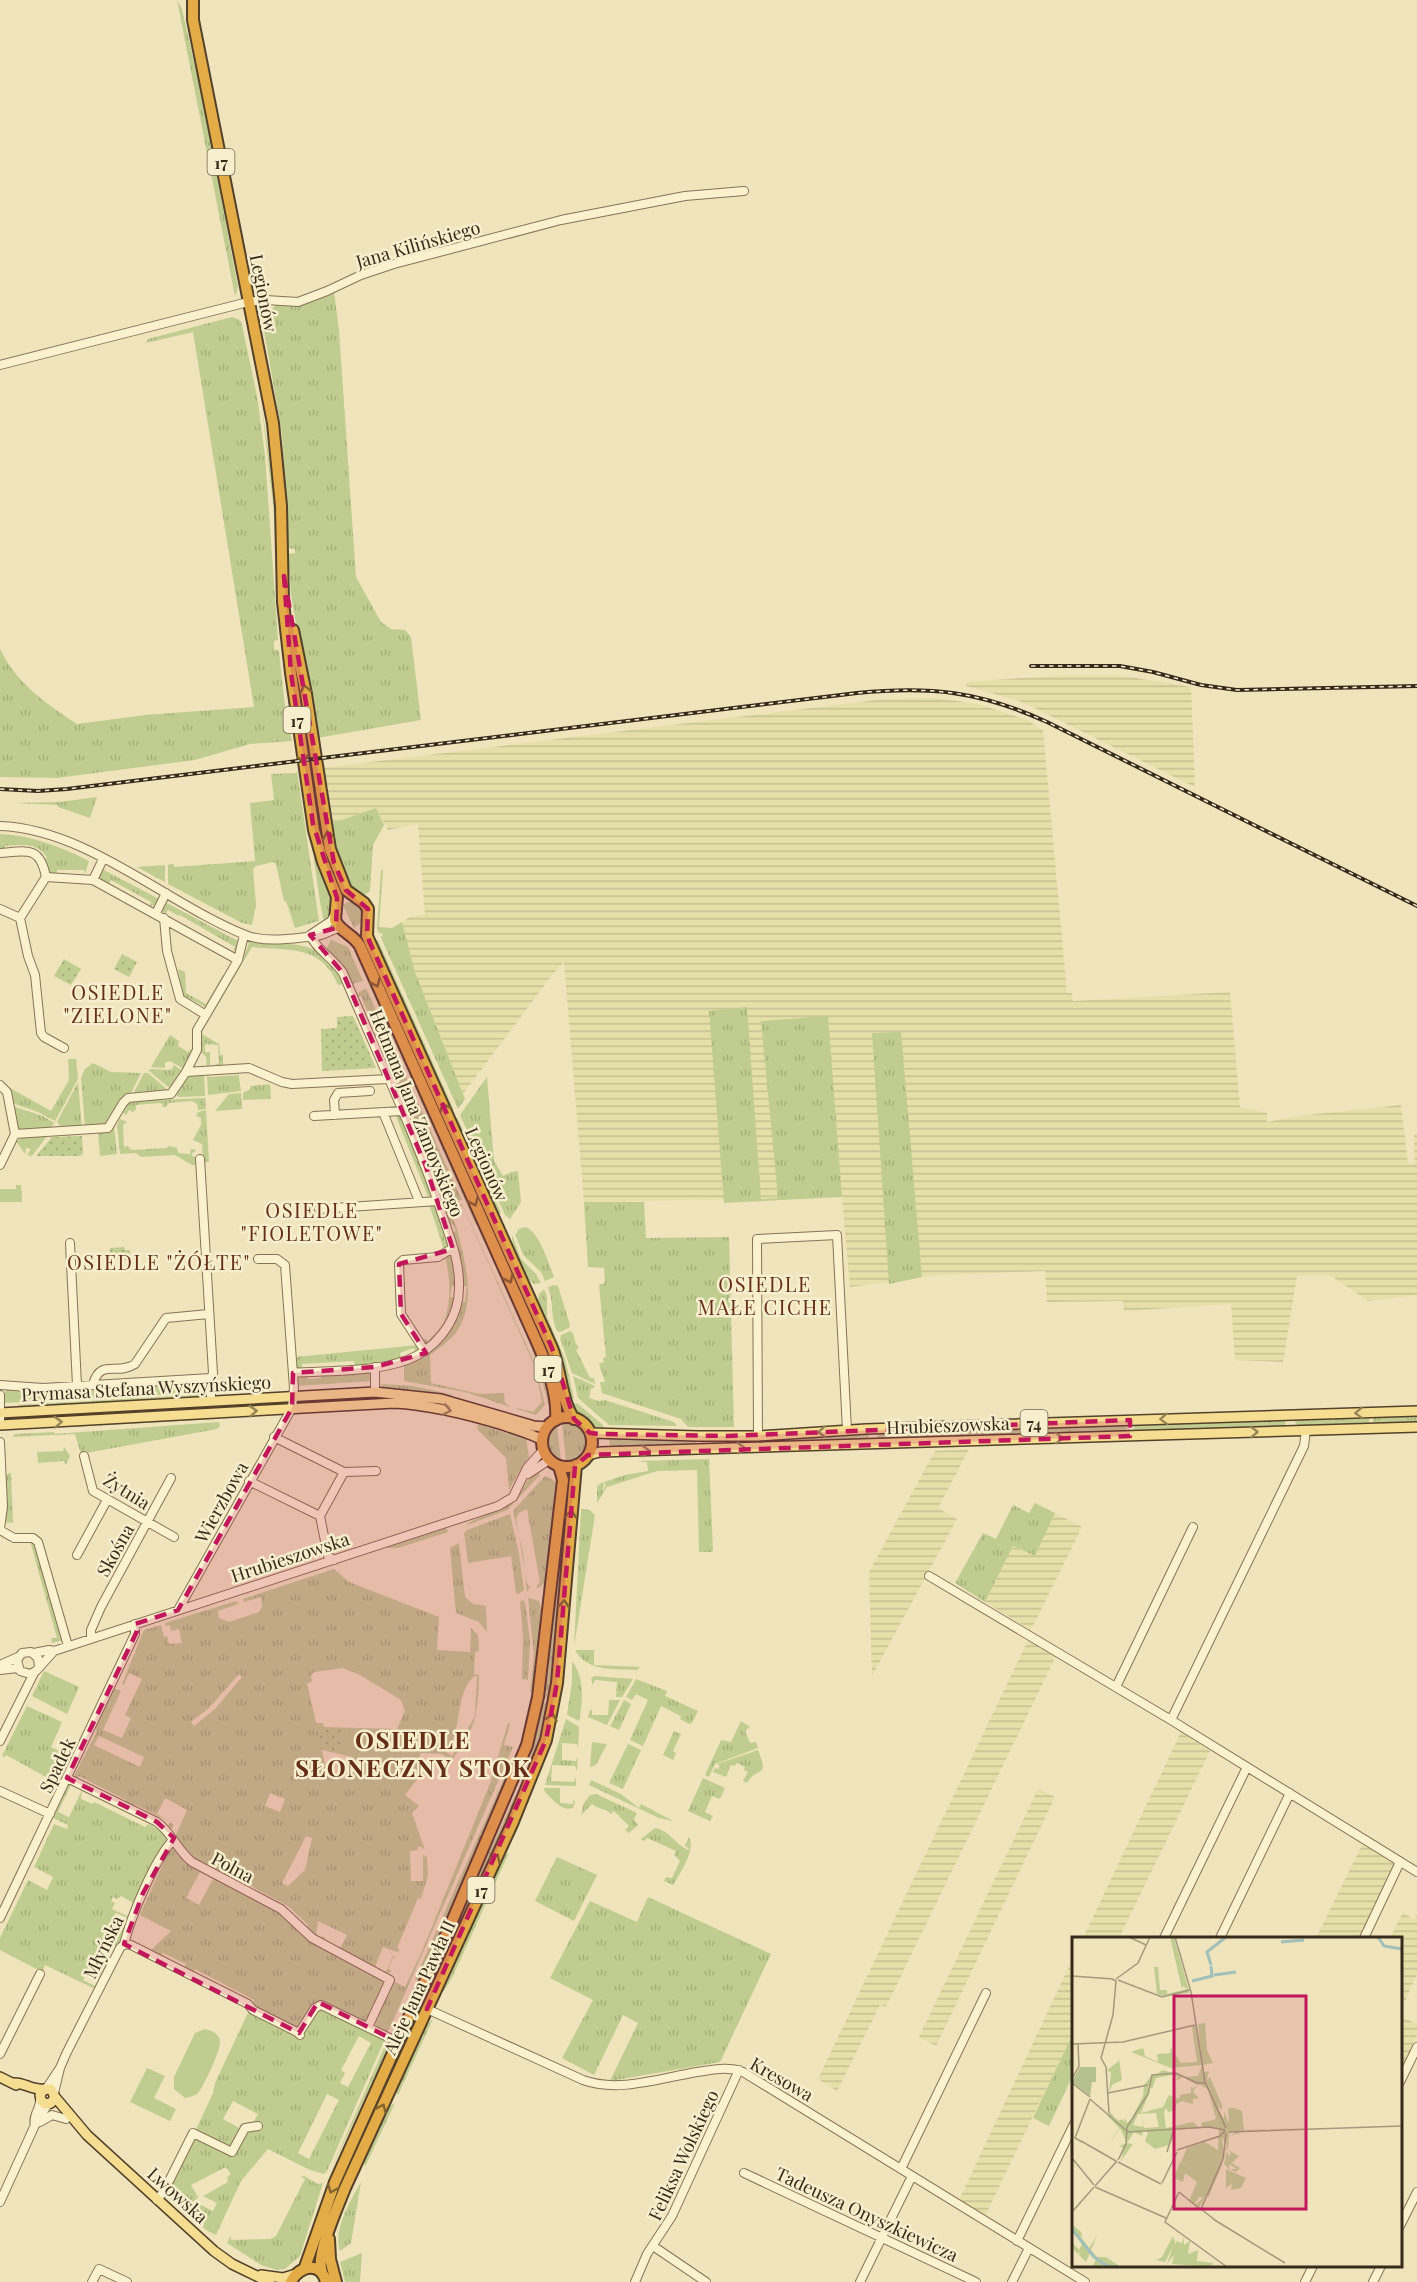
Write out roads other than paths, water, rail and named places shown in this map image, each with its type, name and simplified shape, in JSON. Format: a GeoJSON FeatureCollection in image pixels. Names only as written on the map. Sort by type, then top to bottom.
{"type":"FeatureCollection","features":[{"type":"Feature","properties":{"kind":"highway","name":"Legionów"},"geometry":{"type":"LineString","coordinates":[[185,0],[193,20],[276,443],[284,576],[283,602],[291,673],[314,830],[336,895],[337,905]]}},
{"type":"Feature","properties":{"kind":"highway","name":"Legionów"},"geometry":{"type":"LineString","coordinates":[[193,20],[194,0]]}},
{"type":"Feature","properties":{"kind":"highway","name":"Legionów"},"geometry":{"type":"LineString","coordinates":[[284,576],[306,694],[330,849],[346,890],[356,898]]}},
{"type":"Feature","properties":{"kind":"highway"},"geometry":{"type":"LineString","coordinates":[[334,916],[337,905],[356,898]]}},
{"type":"Feature","properties":{"kind":"highway","name":"17"},"geometry":{"type":"LineString","coordinates":[[356,898],[368,909],[367,924]]}},
{"type":"Feature","properties":{"kind":"highway","name":"17"},"geometry":{"type":"LineString","coordinates":[[334,916],[344,930]]}},
{"type":"Feature","properties":{"kind":"highway","name":"Legionów"},"geometry":{"type":"LineString","coordinates":[[367,924],[367,936],[550,1343],[560,1371],[567,1407],[574,1419]]}},
{"type":"Feature","properties":{"kind":"highway"},"geometry":{"type":"LineString","coordinates":[[344,930],[367,924]]}},
{"type":"Feature","properties":{"kind":"highway","name":"Legionów"},"geometry":{"type":"LineString","coordinates":[[344,930],[360,946],[540,1348],[552,1387],[556,1420]]}},
{"type":"Feature","properties":{"kind":"highway"},"geometry":{"type":"LineString","coordinates":[[574,1419],[585,1425],[590,1432],[591,1444],[588,1455],[576,1465],[559,1466],[545,1450],[547,1427],[556,1420],[574,1419]]}},
{"type":"Feature","properties":{"kind":"highway","name":"Aleje Jana Pawła II"},"geometry":{"type":"LineString","coordinates":[[324,2277],[320,2258],[350,2177],[546,1740],[555,1698],[576,1465]]}},
{"type":"Feature","properties":{"kind":"highway","name":"Aleje Jana Pawła II"},"geometry":{"type":"LineString","coordinates":[[306,2267],[335,2182],[514,1780],[529,1738],[538,1697],[563,1480],[559,1466]]}},
{"type":"Feature","properties":{"kind":"highway"},"geometry":{"type":"LineString","coordinates":[[514,1780],[527,1786]]}},
{"type":"Feature","properties":{"kind":"highway"},"geometry":{"type":"LineString","coordinates":[[415,2003],[427,2009]]}},
{"type":"Feature","properties":{"kind":"highway"},"geometry":{"type":"LineString","coordinates":[[329,2232],[330,2259],[336,2282]]}},
{"type":"Feature","properties":{"kind":"highway"},"geometry":{"type":"LineString","coordinates":[[293,2278],[306,2267]]}},
{"type":"Feature","properties":{"kind":"highway","name":"17"},"geometry":{"type":"LineString","coordinates":[[306,2267],[315,2267],[324,2277]]}},
{"type":"Feature","properties":{"kind":"main road","name":"Prymasa Stefana Wyszyńskiego"},"geometry":{"type":"LineString","coordinates":[[0,1415],[375,1392],[441,1399],[534,1426],[547,1427]]}},
{"type":"Feature","properties":{"kind":"main road","name":"Prymasa Stefana Wyszyńskiego"},"geometry":{"type":"LineString","coordinates":[[0,1425],[373,1403],[424,1406],[475,1417],[531,1434],[545,1450]]}},
{"type":"Feature","properties":{"kind":"main road","name":"Hrubieszowska"},"geometry":{"type":"LineString","coordinates":[[590,1432],[758,1436],[847,1430],[1417,1411]]}},
{"type":"Feature","properties":{"kind":"main road"},"geometry":{"type":"LineString","coordinates":[[1130,1420],[1130,1436]]}},
{"type":"Feature","properties":{"kind":"main road","name":"Hrubieszowska"},"geometry":{"type":"LineString","coordinates":[[588,1455],[600,1452],[1417,1427]]}},
{"type":"Feature","properties":{"kind":"main road"},"geometry":{"type":"LineString","coordinates":[[0,2077],[47,2095]]}},
{"type":"Feature","properties":{"kind":"main road","name":"Lwowska"},"geometry":{"type":"LineString","coordinates":[[47,2095],[73,2126],[81,2130],[219,2255],[258,2279],[270,2282]]}},
{"type":"Feature","properties":{"kind":"main road","name":"Lwowska"},"geometry":{"type":"LineString","coordinates":[[47,2095],[77,2122],[81,2130]]}},
{"type":"Feature","properties":{"kind":"main road","name":"Lwowska"},"geometry":{"type":"LineString","coordinates":[[258,2279],[266,2275],[293,2278]]}},
{"type":"Feature","properties":{"kind":"street","name":"Jana Kilińskiego"},"geometry":{"type":"LineString","coordinates":[[0,365],[248,302],[264,300],[298,302],[361,274],[561,220],[684,196],[744,191]]}},
{"type":"Feature","properties":{"kind":"street"},"geometry":{"type":"LineString","coordinates":[[0,826],[48,833],[71,843],[244,935],[276,940],[318,936],[344,930]]}},
{"type":"Feature","properties":{"kind":"street"},"geometry":{"type":"LineString","coordinates":[[0,853],[24,851],[36,854],[43,862],[46,877],[20,918],[28,956],[35,975],[41,1033],[64,1048]]}},
{"type":"Feature","properties":{"kind":"street"},"geometry":{"type":"LineString","coordinates":[[93,880],[103,859]]}},
{"type":"Feature","properties":{"kind":"street"},"geometry":{"type":"LineString","coordinates":[[46,877],[93,880],[238,960]]}},
{"type":"Feature","properties":{"kind":"street"},"geometry":{"type":"LineString","coordinates":[[156,913],[166,893]]}},
{"type":"Feature","properties":{"kind":"street"},"geometry":{"type":"LineString","coordinates":[[0,909],[20,918]]}},
{"type":"Feature","properties":{"kind":"street"},"geometry":{"type":"LineString","coordinates":[[310,935],[331,921],[334,916]]}},
{"type":"Feature","properties":{"kind":"street"},"geometry":{"type":"LineString","coordinates":[[164,918],[167,951],[180,999],[206,1015]]}},
{"type":"Feature","properties":{"kind":"street"},"geometry":{"type":"LineString","coordinates":[[15,1134],[105,1130],[112,1124],[127,1098],[171,1094],[197,1050],[197,1030],[238,960],[244,935]]}},
{"type":"Feature","properties":{"kind":"street","name":"Hetmana Jana Zamoyskiego"},"geometry":{"type":"LineString","coordinates":[[293,1372],[375,1367],[407,1360],[425,1351],[447,1328],[457,1305],[459,1279],[453,1248],[438,1201],[343,973],[332,958],[314,943],[310,935]]}},
{"type":"Feature","properties":{"kind":"street"},"geometry":{"type":"LineString","coordinates":[[186,1072],[245,1068],[292,1084],[388,1079]]}},
{"type":"Feature","properties":{"kind":"street"},"geometry":{"type":"LineString","coordinates":[[0,1085],[7,1092],[15,1134],[0,1165]]}},
{"type":"Feature","properties":{"kind":"street"},"geometry":{"type":"LineString","coordinates":[[335,1115],[334,1100],[338,1093],[370,1091]]}},
{"type":"Feature","properties":{"kind":"street"},"geometry":{"type":"LineString","coordinates":[[314,1116],[402,1111]]}},
{"type":"Feature","properties":{"kind":"street"},"geometry":{"type":"LineString","coordinates":[[383,1112],[419,1201]]}},
{"type":"Feature","properties":{"kind":"street"},"geometry":{"type":"LineString","coordinates":[[200,1159],[213,1373],[211,1378],[212,1401]]}},
{"type":"Feature","properties":{"kind":"street"},"geometry":{"type":"LineString","coordinates":[[319,1209],[438,1201]]}},
{"type":"Feature","properties":{"kind":"street"},"geometry":{"type":"LineString","coordinates":[[758,1436],[756,1239],[837,1235],[847,1430]]}},
{"type":"Feature","properties":{"kind":"street"},"geometry":{"type":"LineString","coordinates":[[70,1243],[77,1385]]}},
{"type":"Feature","properties":{"kind":"street"},"geometry":{"type":"LineString","coordinates":[[425,1351],[401,1314],[399,1263],[403,1260],[438,1257],[453,1248]]}},
{"type":"Feature","properties":{"kind":"street"},"geometry":{"type":"LineString","coordinates":[[258,1259],[277,1259],[285,1264],[294,1396]]}},
{"type":"Feature","properties":{"kind":"street"},"geometry":{"type":"LineString","coordinates":[[93,1384],[100,1370],[127,1368],[135,1364],[161,1322],[166,1318],[209,1314]]}},
{"type":"Feature","properties":{"kind":"street"},"geometry":{"type":"LineString","coordinates":[[375,1367],[375,1392]]}},
{"type":"Feature","properties":{"kind":"street"},"geometry":{"type":"LineString","coordinates":[[0,1385],[44,1388],[211,1378]]}},
{"type":"Feature","properties":{"kind":"street"},"geometry":{"type":"LineString","coordinates":[[0,1395],[0,1415]]}},
{"type":"Feature","properties":{"kind":"street","name":"Prymasa Stefana Wyszyńskiego"},"geometry":{"type":"LineString","coordinates":[[292,1408],[294,1396]]}},
{"type":"Feature","properties":{"kind":"street","name":"Wierzbowa"},"geometry":{"type":"LineString","coordinates":[[178,1610],[292,1408]]}},
{"type":"Feature","properties":{"kind":"street"},"geometry":{"type":"LineString","coordinates":[[1171,1720],[1304,1446],[1306,1430]]}},
{"type":"Feature","properties":{"kind":"street"},"geometry":{"type":"LineString","coordinates":[[274,1437],[344,1472],[376,1471]]}},
{"type":"Feature","properties":{"kind":"street"},"geometry":{"type":"LineString","coordinates":[[0,1442],[3,1506],[0,1530],[12,1538],[33,1538],[38,1542],[68,1646]]}},
{"type":"Feature","properties":{"kind":"street","name":"Hrubieszowska"},"geometry":{"type":"LineString","coordinates":[[0,1741],[36,1670],[54,1651],[498,1506],[513,1497],[527,1468],[545,1450]]}},
{"type":"Feature","properties":{"kind":"street","name":"Żytnia"},"geometry":{"type":"LineString","coordinates":[[84,1456],[92,1489],[107,1500],[174,1537]]}},
{"type":"Feature","properties":{"kind":"street"},"geometry":{"type":"LineString","coordinates":[[334,1560],[328,1556],[320,1516],[344,1472]]}},
{"type":"Feature","properties":{"kind":"street","name":"Skośna"},"geometry":{"type":"LineString","coordinates":[[91,1638],[91,1630],[101,1607],[171,1478]]}},
{"type":"Feature","properties":{"kind":"street"},"geometry":{"type":"LineString","coordinates":[[249,1481],[320,1516]]}},
{"type":"Feature","properties":{"kind":"street"},"geometry":{"type":"LineString","coordinates":[[76,1555],[107,1500]]}},
{"type":"Feature","properties":{"kind":"street"},"geometry":{"type":"LineString","coordinates":[[1116,1687],[1193,1527]]}},
{"type":"Feature","properties":{"kind":"street"},"geometry":{"type":"LineString","coordinates":[[929,1576],[1171,1720],[1417,1872]]}},
{"type":"Feature","properties":{"kind":"street","name":"Spadek"},"geometry":{"type":"LineString","coordinates":[[0,1918],[135,1634],[135,1624]]}},
{"type":"Feature","properties":{"kind":"street","name":"Hrubieszowska"},"geometry":{"type":"LineString","coordinates":[[34,1653],[54,1651]]}},
{"type":"Feature","properties":{"kind":"street"},"geometry":{"type":"LineString","coordinates":[[0,1665],[25,1652],[34,1653],[38,1658],[36,1670],[27,1674],[20,1670],[0,1670]]}},
{"type":"Feature","properties":{"kind":"street"},"geometry":{"type":"LineString","coordinates":[[18,1657],[23,1677],[20,1700]]}},
{"type":"Feature","properties":{"kind":"street"},"geometry":{"type":"LineString","coordinates":[[1164,1937],[1246,1767]]}},
{"type":"Feature","properties":{"kind":"street","name":"Polna"},"geometry":{"type":"LineString","coordinates":[[67,1778],[157,1822],[192,1862],[278,1907],[312,1938],[390,1980],[368,2027]]}},
{"type":"Feature","properties":{"kind":"street"},"geometry":{"type":"LineString","coordinates":[[0,1791],[50,1814]]}},
{"type":"Feature","properties":{"kind":"street"},"geometry":{"type":"LineString","coordinates":[[1220,1937],[1290,1793]]}},
{"type":"Feature","properties":{"kind":"street","name":"Młyńska"},"geometry":{"type":"LineString","coordinates":[[0,2202],[45,2108],[47,2095],[124,1944],[143,1893],[166,1848],[173,1840]]}},
{"type":"Feature","properties":{"kind":"street"},"geometry":{"type":"LineString","coordinates":[[1364,1937],[1400,1862]]}},
{"type":"Feature","properties":{"kind":"street"},"geometry":{"type":"LineString","coordinates":[[0,1892],[10,1897]]}},
{"type":"Feature","properties":{"kind":"street"},"geometry":{"type":"LineString","coordinates":[[124,1944],[131,1944],[299,2034],[319,2005],[398,2042]]}},
{"type":"Feature","properties":{"kind":"street"},"geometry":{"type":"LineString","coordinates":[[0,2054],[40,1974]]}},
{"type":"Feature","properties":{"kind":"street"},"geometry":{"type":"LineString","coordinates":[[901,2169],[986,1993]]}},
{"type":"Feature","properties":{"kind":"street","name":"Kresowa"},"geometry":{"type":"LineString","coordinates":[[427,2009],[593,2083],[614,2086],[718,2069],[739,2070],[1085,2282]]}},
{"type":"Feature","properties":{"kind":"street"},"geometry":{"type":"LineString","coordinates":[[1402,2080],[1417,2048]]}},
{"type":"Feature","properties":{"kind":"street","name":"Feliksa Wolskiego"},"geometry":{"type":"LineString","coordinates":[[634,2282],[652,2246],[672,2216],[739,2070]]}},
{"type":"Feature","properties":{"kind":"street"},"geometry":{"type":"LineString","coordinates":[[37,2124],[52,2115],[66,2119]]}},
{"type":"Feature","properties":{"kind":"street"},"geometry":{"type":"LineString","coordinates":[[157,2200],[164,2191],[193,2133],[232,2152],[245,2128],[258,2126]]}},
{"type":"Feature","properties":{"kind":"street"},"geometry":{"type":"LineString","coordinates":[[1017,2241],[1072,2128]]}},
{"type":"Feature","properties":{"kind":"street","name":"Tadeusza Onyszkiewicza"},"geometry":{"type":"LineString","coordinates":[[744,2173],[976,2282]]}},
{"type":"Feature","properties":{"kind":"street"},"geometry":{"type":"LineString","coordinates":[[860,2282],[912,2176]]}},
{"type":"Feature","properties":{"kind":"street"},"geometry":{"type":"LineString","coordinates":[[1402,2224],[1417,2192]]}},
{"type":"Feature","properties":{"kind":"street"},"geometry":{"type":"LineString","coordinates":[[652,2246],[706,2282]]}},
{"type":"Feature","properties":{"kind":"street"},"geometry":{"type":"LineString","coordinates":[[1012,2282],[1029,2248]]}},
{"type":"Feature","properties":{"kind":"street"},"geometry":{"type":"LineString","coordinates":[[1305,2282],[1312,2267]]}},
{"type":"Feature","properties":{"kind":"street"},"geometry":{"type":"LineString","coordinates":[[1373,2282],[1380,2267]]}},
{"type":"Feature","properties":{"kind":"street"},"geometry":{"type":"LineString","coordinates":[[92,2282],[99,2269],[127,2282]]}},
{"type":"Feature","properties":{"kind":"railway"},"geometry":{"type":"LineString","coordinates":[[1031,666],[1120,666],[1201,685],[1237,690],[1417,686]]}},
{"type":"Feature","properties":{"kind":"railway"},"geometry":{"type":"LineString","coordinates":[[0,789],[38,791],[67,789],[857,693],[932,691],[977,697],[1047,722],[1417,906]]}},
{"type":"Feature","properties":{"kind":"district","name":"OSIEDLE \"ZIELONE\""},"geometry":{"type":"Point","coordinates":[118,1002]}},
{"type":"Feature","properties":{"kind":"district","name":"OSIEDLE \"FIOLETOWE\""},"geometry":{"type":"Point","coordinates":[312,1220]}},
{"type":"Feature","properties":{"kind":"district","name":"OSIEDLE \"ŻÓŁTE\""},"geometry":{"type":"Point","coordinates":[159,1261]}},
{"type":"Feature","properties":{"kind":"district","name":"OSIEDLE MAŁE CICHE"},"geometry":{"type":"Point","coordinates":[765,1294]}},
{"type":"Feature","properties":{"kind":"district","name":"OSIEDLE SŁONECZNY STOK"},"geometry":{"type":"Point","coordinates":[413,1753]}}]}
